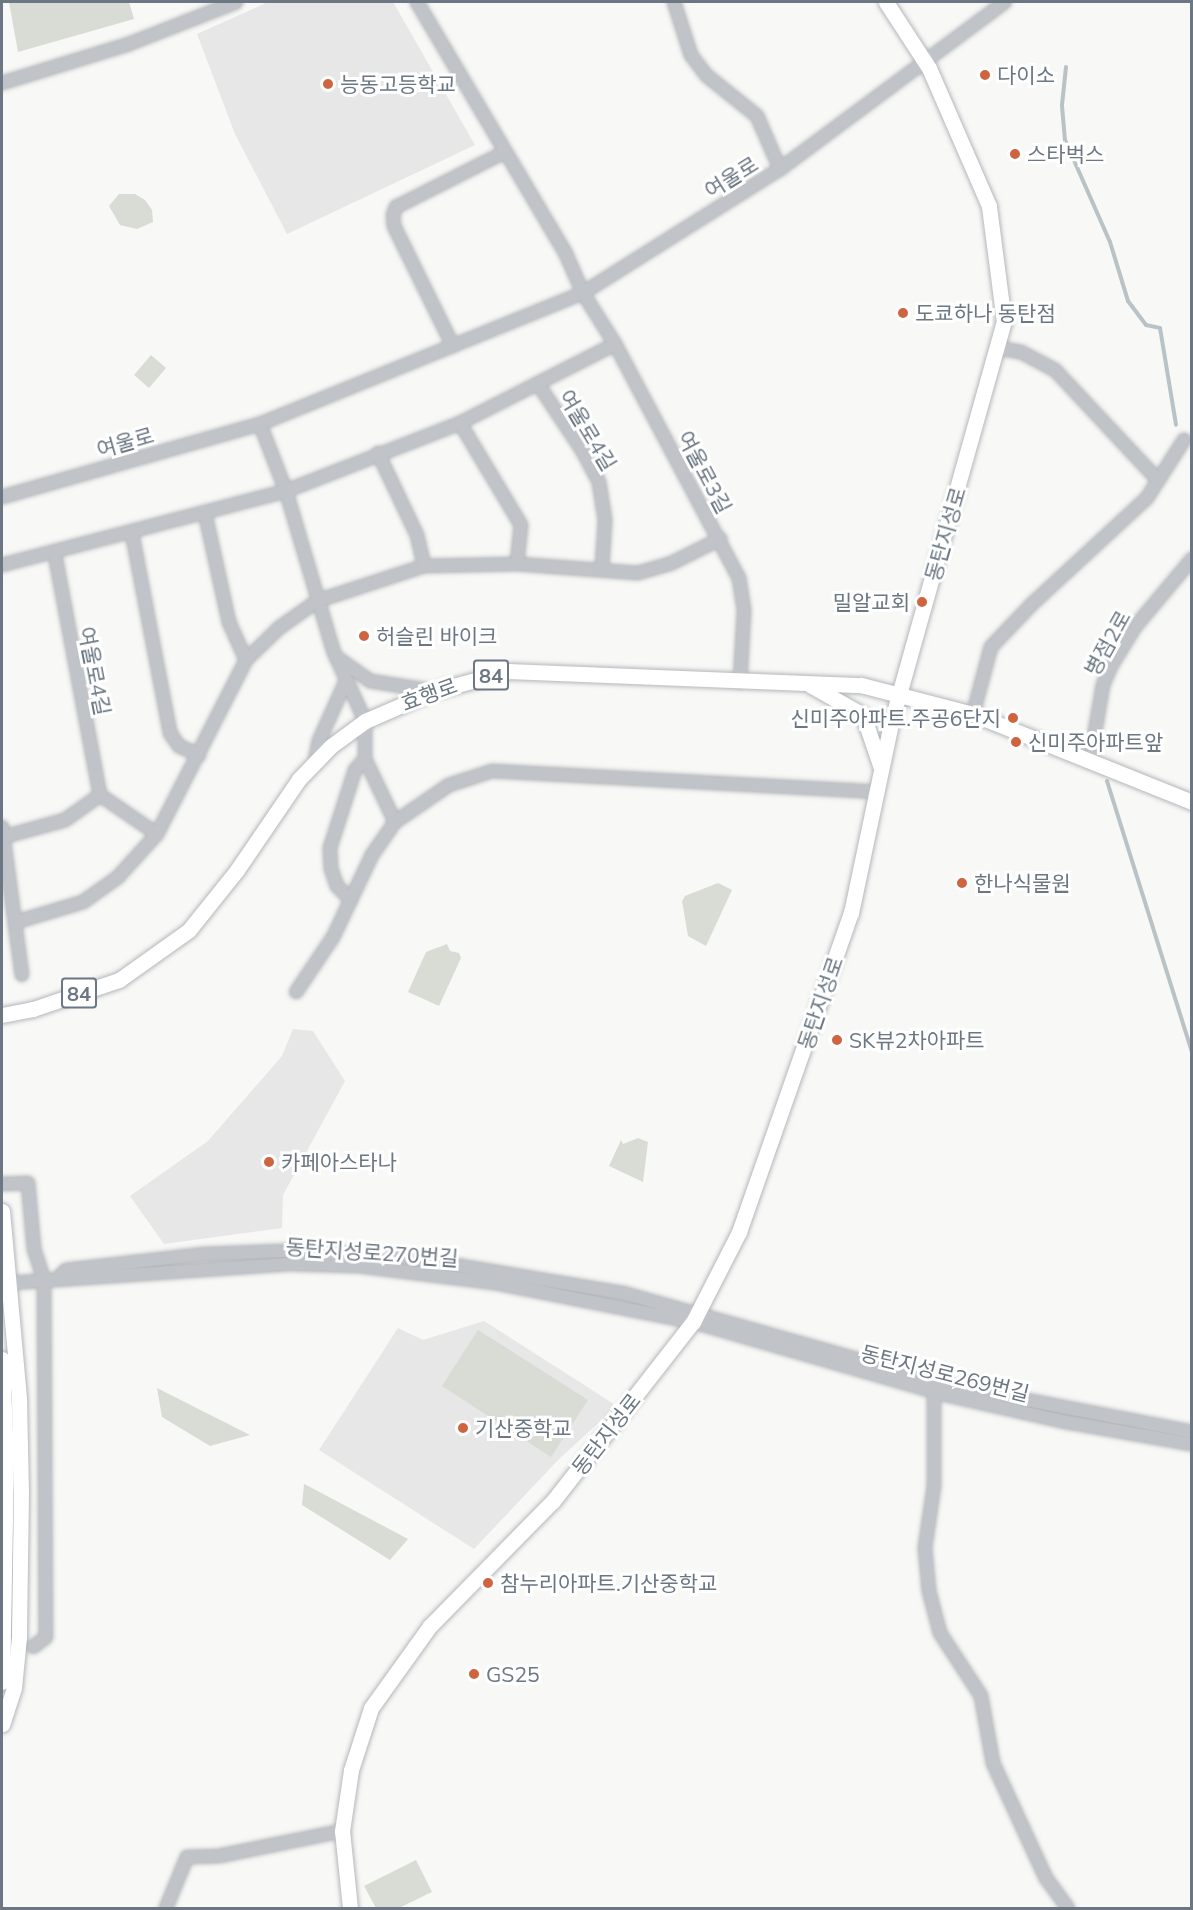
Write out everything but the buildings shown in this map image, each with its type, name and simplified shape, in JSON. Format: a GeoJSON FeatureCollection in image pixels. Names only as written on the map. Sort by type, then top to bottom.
{"type":"FeatureCollection","features":[{"type":"Feature","properties":{"kind":"main road","name":"동탄지성로"},"geometry":{"type":"LineString","coordinates":[[350,1908],[342,1832],[351,1770],[370,1708],[430,1626],[554,1501],[696,1317],[740,1232],[851,913],[899,695],[1004,322],[989,206],[924,60],[886,2]]}},
{"type":"Feature","properties":{"kind":"main road","name":"효행로"},"geometry":{"type":"LineString","coordinates":[[2,1015],[33,1010],[118,980],[189,930],[315,760],[365,721],[434,691],[509,671],[741,683],[861,685],[973,714],[1090,761]]}},
{"type":"Feature","properties":{"kind":"main road"},"geometry":{"type":"LineString","coordinates":[[805,683],[863,716],[881,770]]}},
{"type":"Feature","properties":{"kind":"main road","name":"84"},"geometry":{"type":"LineString","coordinates":[[1090,761],[1191,802]]}},
{"type":"Feature","properties":{"kind":"main road"},"geometry":{"type":"LineString","coordinates":[[2,1211],[19,1399],[21,1585],[14,1688],[2,1724]]}},
{"type":"Feature","properties":{"kind":"main road"},"geometry":{"type":"LineString","coordinates":[[2,1359],[6,1571],[2,1682]]}},
{"type":"Feature","properties":{"kind":"street"},"geometry":{"type":"LineString","coordinates":[[2,83],[129,44],[236,2]]}},
{"type":"Feature","properties":{"kind":"street","name":"여울로3길"},"geometry":{"type":"LineString","coordinates":[[417,2],[565,252],[583,293],[615,344],[739,578],[744,611],[741,683]]}},
{"type":"Feature","properties":{"kind":"street"},"geometry":{"type":"LineString","coordinates":[[674,2],[691,56],[706,75],[757,116],[780,169]]}},
{"type":"Feature","properties":{"kind":"street","name":"여울로"},"geometry":{"type":"LineString","coordinates":[[2,497],[260,424],[583,293],[780,169],[1005,2]]}},
{"type":"Feature","properties":{"kind":"street"},"geometry":{"type":"LineString","coordinates":[[453,346],[394,226],[393,215],[396,207],[505,152]]}},
{"type":"Feature","properties":{"kind":"street"},"geometry":{"type":"LineString","coordinates":[[2,565],[55,554],[286,491],[378,453],[460,423],[615,344]]}},
{"type":"Feature","properties":{"kind":"street"},"geometry":{"type":"LineString","coordinates":[[998,348],[1021,352],[1055,370],[1157,479]]}},
{"type":"Feature","properties":{"kind":"street","name":"여울로4길"},"geometry":{"type":"LineString","coordinates":[[538,384],[582,450],[599,482],[604,521],[602,568]]}},
{"type":"Feature","properties":{"kind":"street"},"geometry":{"type":"LineString","coordinates":[[460,423],[521,525],[517,564]]}},
{"type":"Feature","properties":{"kind":"street"},"geometry":{"type":"LineString","coordinates":[[260,424],[286,491],[317,602],[336,657],[365,721],[365,759],[395,822]]}},
{"type":"Feature","properties":{"kind":"street"},"geometry":{"type":"LineString","coordinates":[[973,714],[992,647],[1032,604],[1147,498],[1184,440]]}},
{"type":"Feature","properties":{"kind":"street"},"geometry":{"type":"LineString","coordinates":[[378,453],[417,535],[424,566]]}},
{"type":"Feature","properties":{"kind":"street"},"geometry":{"type":"LineString","coordinates":[[205,513],[229,622],[246,660]]}},
{"type":"Feature","properties":{"kind":"street"},"geometry":{"type":"LineString","coordinates":[[132,533],[170,733],[179,746],[199,755]]}},
{"type":"Feature","properties":{"kind":"street"},"geometry":{"type":"LineString","coordinates":[[15,922],[83,902],[118,877],[157,834],[246,660],[279,627],[317,602],[424,566],[517,564],[602,568],[638,573],[672,562],[720,539]]}},
{"type":"Feature","properties":{"kind":"street","name":"여울로4길"},"geometry":{"type":"LineString","coordinates":[[55,554],[100,795]]}},
{"type":"Feature","properties":{"kind":"street","name":"병점2로"},"geometry":{"type":"LineString","coordinates":[[1090,761],[1103,685],[1111,666],[1136,627],[1191,559]]}},
{"type":"Feature","properties":{"kind":"street"},"geometry":{"type":"LineString","coordinates":[[336,657],[370,681],[434,691]]}},
{"type":"Feature","properties":{"kind":"street"},"geometry":{"type":"LineString","coordinates":[[315,760],[319,741],[346,681]]}},
{"type":"Feature","properties":{"kind":"street"},"geometry":{"type":"LineString","coordinates":[[351,900],[337,886],[331,869],[330,848],[355,770],[365,759]]}},
{"type":"Feature","properties":{"kind":"street"},"geometry":{"type":"LineString","coordinates":[[296,992],[333,937],[372,855],[395,822],[449,784],[492,771],[876,792]]}},
{"type":"Feature","properties":{"kind":"street"},"geometry":{"type":"LineString","coordinates":[[22,975],[2,832],[65,820],[100,795],[157,834]]}},
{"type":"Feature","properties":{"kind":"street"},"geometry":{"type":"LineString","coordinates":[[2,1184],[28,1183],[34,1250],[44,1280],[46,1636],[33,1647]]}},
{"type":"Feature","properties":{"kind":"street"},"geometry":{"type":"LineString","coordinates":[[10,1283],[58,1278],[66,1270],[205,1254],[284,1251],[401,1256],[598,1288],[696,1317],[949,1385],[1191,1432]]}},
{"type":"Feature","properties":{"kind":"street","name":"동탄지성로269번길"},"geometry":{"type":"LineString","coordinates":[[696,1317],[934,1391],[1061,1421],[1191,1444]]}},
{"type":"Feature","properties":{"kind":"street"},"geometry":{"type":"LineString","coordinates":[[934,1391],[934,1486],[925,1548],[929,1591],[940,1633],[981,1696],[993,1763],[1046,1878],[1068,1908]]}},
{"type":"Feature","properties":{"kind":"street"},"geometry":{"type":"LineString","coordinates":[[166,1908],[187,1857],[219,1856],[342,1832]]}},
{"type":"Feature","properties":{"kind":"shaded area"},"geometry":{"type":"Polygon","coordinates":[[[9,2],[129,2],[134,19],[18,52],[9,2]]]}},
{"type":"Feature","properties":{"kind":"shaded area","name":"능동고등학교"},"geometry":{"type":"Polygon","coordinates":[[[268,2],[393,2],[475,145],[287,234],[235,134],[197,34],[268,2]]]}},
{"type":"Feature","properties":{"kind":"shaded area"},"geometry":{"type":"Polygon","coordinates":[[[119,194],[135,194],[145,200],[152,210],[153,222],[137,229],[120,225],[109,206],[119,194]]]}},
{"type":"Feature","properties":{"kind":"shaded area"},"geometry":{"type":"Polygon","coordinates":[[[151,355],[166,368],[149,388],[134,375],[151,355]]]}},
{"type":"Feature","properties":{"kind":"shaded area"},"geometry":{"type":"Polygon","coordinates":[[[718,883],[732,890],[706,946],[688,936],[682,901],[685,896],[718,883]]]}},
{"type":"Feature","properties":{"kind":"shaded area"},"geometry":{"type":"Polygon","coordinates":[[[447,944],[450,951],[459,953],[461,958],[439,1006],[408,992],[426,952],[447,944]]]}},
{"type":"Feature","properties":{"kind":"shaded area"},"geometry":{"type":"Polygon","coordinates":[[[293,1029],[313,1031],[345,1081],[283,1195],[282,1228],[164,1244],[130,1196],[208,1141],[282,1056],[293,1029]]]}},
{"type":"Feature","properties":{"kind":"shaded area"},"geometry":{"type":"Polygon","coordinates":[[[638,1138],[648,1142],[643,1182],[609,1166],[621,1140],[623,1144],[638,1138]]]}},
{"type":"Feature","properties":{"kind":"shaded area","name":"기산중학교"},"geometry":{"type":"Polygon","coordinates":[[[484,1321],[617,1406],[559,1459],[474,1549],[319,1450],[398,1328],[423,1340],[484,1321]]]}},
{"type":"Feature","properties":{"kind":"shaded area"},"geometry":{"type":"Polygon","coordinates":[[[478,1330],[588,1400],[551,1457],[442,1386],[478,1330]]]}},
{"type":"Feature","properties":{"kind":"shaded area"},"geometry":{"type":"Polygon","coordinates":[[[157,1388],[250,1435],[210,1446],[162,1417],[157,1388]]]}},
{"type":"Feature","properties":{"kind":"shaded area"},"geometry":{"type":"Polygon","coordinates":[[[304,1484],[408,1539],[390,1560],[302,1505],[304,1484]]]}},
{"type":"Feature","properties":{"kind":"shaded area"},"geometry":{"type":"Polygon","coordinates":[[[416,1860],[432,1892],[399,1908],[376,1908],[364,1886],[416,1860]]]}},
{"type":"Feature","properties":{"kind":"waterway"},"geometry":{"type":"LineString","coordinates":[[1066,67],[1062,106],[1065,140],[1110,242],[1128,301],[1146,325],[1160,328],[1176,425]]}},
{"type":"Feature","properties":{"kind":"waterway"},"geometry":{"type":"LineString","coordinates":[[1107,781],[1192,1053]]}},
{"type":"Feature","properties":{"kind":"place","name":"다이소"},"geometry":{"type":"Point","coordinates":[985,75]}},
{"type":"Feature","properties":{"kind":"place","name":"능동고등학교"},"geometry":{"type":"Point","coordinates":[328,84]}},
{"type":"Feature","properties":{"kind":"place","name":"스타벅스"},"geometry":{"type":"Point","coordinates":[1015,154]}},
{"type":"Feature","properties":{"kind":"place","name":"도쿄하나 동탄점"},"geometry":{"type":"Point","coordinates":[903,313]}},
{"type":"Feature","properties":{"kind":"place","name":"밀알교회"},"geometry":{"type":"Point","coordinates":[922,602]}},
{"type":"Feature","properties":{"kind":"place","name":"허슬린 바이크"},"geometry":{"type":"Point","coordinates":[364,636]}},
{"type":"Feature","properties":{"kind":"place","name":"신미주아파트.주공6단지"},"geometry":{"type":"Point","coordinates":[1013,718]}},
{"type":"Feature","properties":{"kind":"place","name":"신미주아파트앞"},"geometry":{"type":"Point","coordinates":[1016,742]}},
{"type":"Feature","properties":{"kind":"place","name":"한나식물원"},"geometry":{"type":"Point","coordinates":[962,883]}},
{"type":"Feature","properties":{"kind":"place","name":"SK뷰2차아파트"},"geometry":{"type":"Point","coordinates":[837,1040]}},
{"type":"Feature","properties":{"kind":"place","name":"카페아스타나"},"geometry":{"type":"Point","coordinates":[269,1162]}},
{"type":"Feature","properties":{"kind":"place","name":"기산중학교"},"geometry":{"type":"Point","coordinates":[463,1428]}},
{"type":"Feature","properties":{"kind":"place","name":"참누리아파트.기산중학교"},"geometry":{"type":"Point","coordinates":[488,1583]}},
{"type":"Feature","properties":{"kind":"place","name":"GS25"},"geometry":{"type":"Point","coordinates":[474,1674]}}]}
